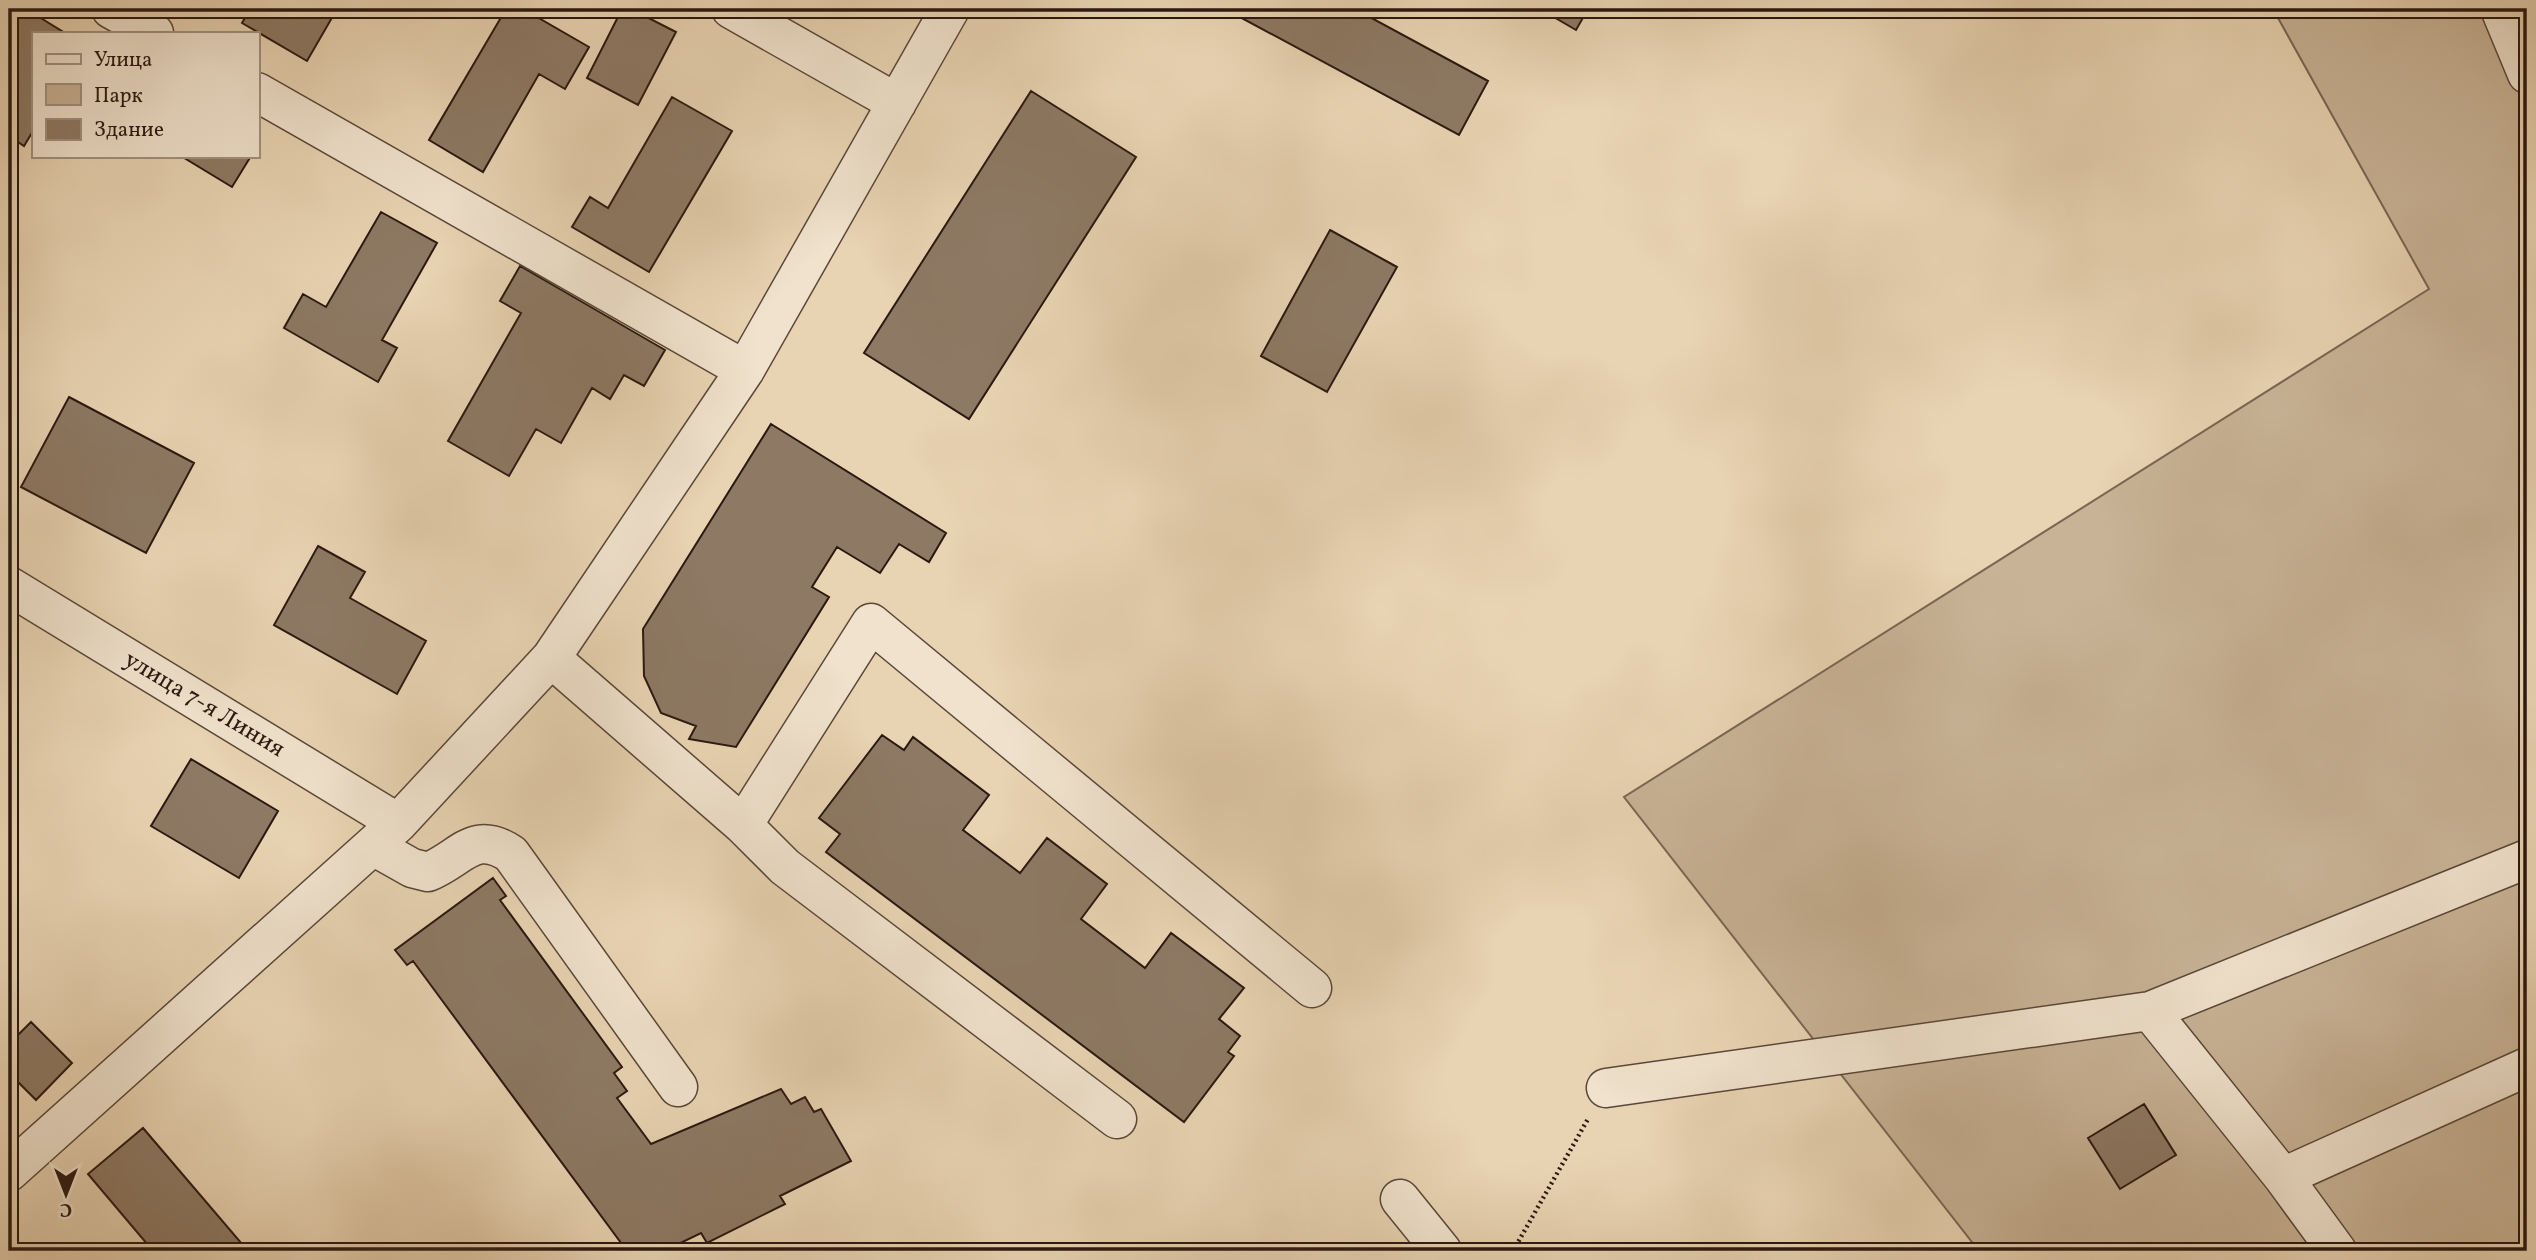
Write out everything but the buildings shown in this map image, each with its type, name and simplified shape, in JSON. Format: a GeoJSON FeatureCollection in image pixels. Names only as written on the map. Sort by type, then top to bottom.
{"type":"FeatureCollection","features":[{"type":"Feature","properties":{"kind":"street"},"geometry":{"type":"LineString","coordinates":[[111,9],[152,32]]}},
{"type":"Feature","properties":{"kind":"street"},"geometry":{"type":"LineString","coordinates":[[731,9],[897,103]]}},
{"type":"Feature","properties":{"kind":"street"},"geometry":{"type":"LineString","coordinates":[[9,1172],[386,835],[551,658],[745,370],[950,9]]}},
{"type":"Feature","properties":{"kind":"street"},"geometry":{"type":"LineString","coordinates":[[2507,11],[2527,74]]}},
{"type":"Feature","properties":{"kind":"street"},"geometry":{"type":"LineString","coordinates":[[259,93],[745,370]]}},
{"type":"Feature","properties":{"kind":"street","name":"улица 7-я Линия"},"geometry":{"type":"LineString","coordinates":[[9,586],[386,835],[412,868],[428,872],[480,842],[497,844],[511,854],[678,1087]]}},
{"type":"Feature","properties":{"kind":"street"},"geometry":{"type":"LineString","coordinates":[[743,825],[871,623],[1312,988]]}},
{"type":"Feature","properties":{"kind":"street"},"geometry":{"type":"LineString","coordinates":[[551,658],[743,825],[785,867],[1117,1119]]}},
{"type":"Feature","properties":{"kind":"street"},"geometry":{"type":"LineString","coordinates":[[1606,1088],[2150,1011],[2527,859]]}},
{"type":"Feature","properties":{"kind":"street"},"geometry":{"type":"LineString","coordinates":[[2150,1011],[2283,1177],[2337,1251]]}},
{"type":"Feature","properties":{"kind":"street"},"geometry":{"type":"LineString","coordinates":[[2283,1177],[2527,1068]]}},
{"type":"Feature","properties":{"kind":"street"},"geometry":{"type":"LineString","coordinates":[[1400,1199],[1442,1251]]}},
{"type":"Feature","properties":{"kind":"path"},"geometry":{"type":"LineString","coordinates":[[1513,1251],[1606,1088]]}},
{"type":"Feature","properties":{"kind":"green space"},"geometry":{"type":"Polygon","coordinates":[[[2273,9],[2527,9],[2527,1251],[1979,1251],[1624,797],[2429,289],[2273,9]]]}}]}
